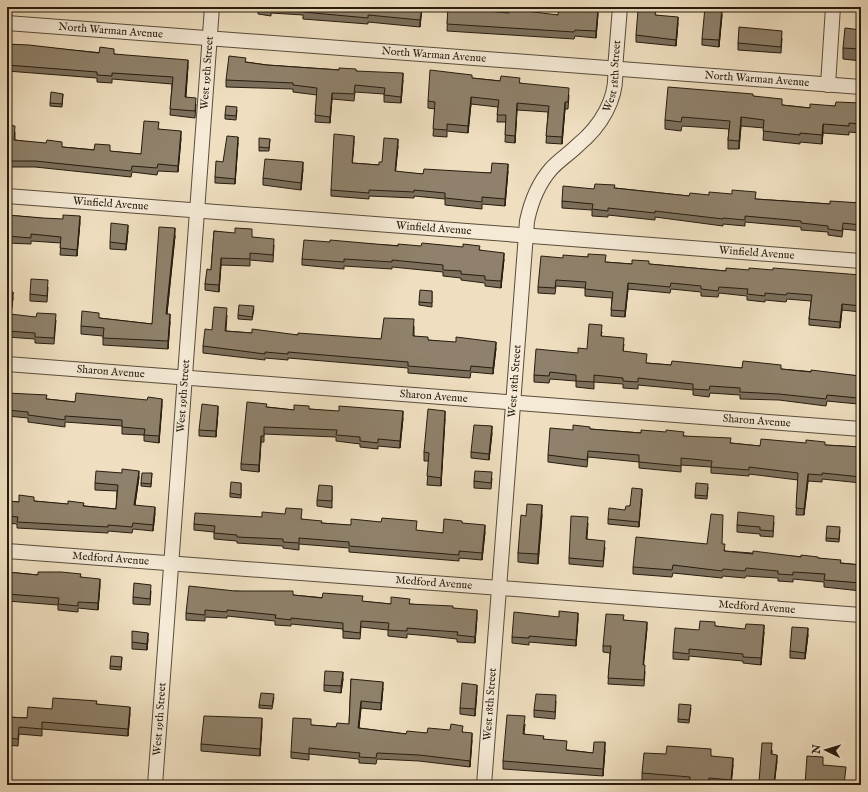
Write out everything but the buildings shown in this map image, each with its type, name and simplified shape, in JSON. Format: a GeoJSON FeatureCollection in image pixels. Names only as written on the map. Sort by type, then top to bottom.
{"type":"FeatureCollection","features":[{"type":"Feature","properties":{"kind":"street","name":"West 19th Street"},"geometry":{"type":"LineString","coordinates":[[155,785],[212,7]]}},
{"type":"Feature","properties":{"kind":"street","name":"West 18th Street"},"geometry":{"type":"LineString","coordinates":[[484,785],[525,236],[529,210],[537,188],[550,170],[585,139],[603,117],[614,90],[616,79],[620,7]]}},
{"type":"Feature","properties":{"kind":"street"},"geometry":{"type":"LineString","coordinates":[[828,85],[833,7]]}},
{"type":"Feature","properties":{"kind":"street","name":"North Warman Avenue"},"geometry":{"type":"LineString","coordinates":[[7,23],[861,87]]}},
{"type":"Feature","properties":{"kind":"street","name":"Winfield Avenue"},"geometry":{"type":"LineString","coordinates":[[7,196],[861,261]]}},
{"type":"Feature","properties":{"kind":"street","name":"Sharon Avenue"},"geometry":{"type":"LineString","coordinates":[[7,364],[861,429]]}},
{"type":"Feature","properties":{"kind":"street","name":"Medford Avenue"},"geometry":{"type":"LineString","coordinates":[[7,550],[861,615]]}}]}
